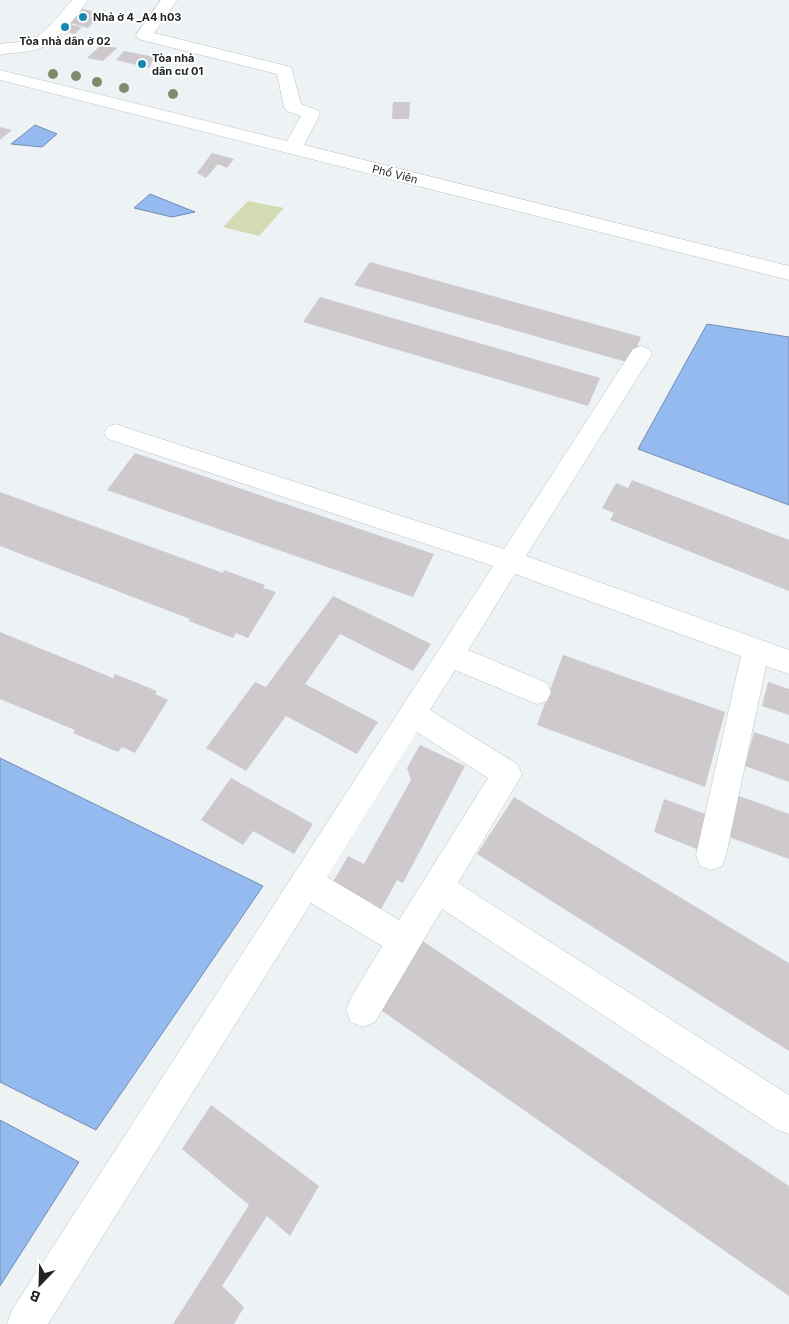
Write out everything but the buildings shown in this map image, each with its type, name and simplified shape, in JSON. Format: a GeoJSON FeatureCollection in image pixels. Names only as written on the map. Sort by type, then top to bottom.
{"type":"FeatureCollection","features":[{"type":"Feature","properties":{"kind":"street"},"geometry":{"type":"LineString","coordinates":[[0,50],[5,47],[36,45],[63,21],[80,0]]}},
{"type":"Feature","properties":{"kind":"street"},"geometry":{"type":"LineString","coordinates":[[168,0],[144,35],[285,72],[293,108],[310,114],[293,148]]}},
{"type":"Feature","properties":{"kind":"street","name":"Phố Viên"},"geometry":{"type":"LineString","coordinates":[[0,76],[789,273]]}},
{"type":"Feature","properties":{"kind":"street"},"geometry":{"type":"LineString","coordinates":[[26,1324],[641,354]]}},
{"type":"Feature","properties":{"kind":"street"},"geometry":{"type":"LineString","coordinates":[[116,433],[509,561],[789,662]]}},
{"type":"Feature","properties":{"kind":"street"},"geometry":{"type":"LineString","coordinates":[[711,855],[756,650]]}},
{"type":"Feature","properties":{"kind":"street"},"geometry":{"type":"LineString","coordinates":[[449,655],[537,692]]}},
{"type":"Feature","properties":{"kind":"street"},"geometry":{"type":"LineString","coordinates":[[363,1010],[507,774],[412,714]]}},
{"type":"Feature","properties":{"kind":"street"},"geometry":{"type":"LineString","coordinates":[[306,882],[404,941]]}},
{"type":"Feature","properties":{"kind":"street"},"geometry":{"type":"LineString","coordinates":[[437,888],[789,1116]]}},
{"type":"Feature","properties":{"kind":"green space"},"geometry":{"type":"Polygon","coordinates":[[[248,201],[284,208],[259,236],[223,227],[248,201]]]}},
{"type":"Feature","properties":{"kind":"water"},"geometry":{"type":"Polygon","coordinates":[[[35,125],[57,134],[42,147],[11,144],[35,125]]]}},
{"type":"Feature","properties":{"kind":"water"},"geometry":{"type":"Polygon","coordinates":[[[150,194],[195,212],[172,217],[134,208],[150,194]]]}},
{"type":"Feature","properties":{"kind":"water"},"geometry":{"type":"Polygon","coordinates":[[[707,324],[789,337],[789,505],[638,449],[707,324]]]}},
{"type":"Feature","properties":{"kind":"water"},"geometry":{"type":"Polygon","coordinates":[[[0,758],[263,886],[96,1130],[0,1082],[0,758]]]}},
{"type":"Feature","properties":{"kind":"water"},"geometry":{"type":"Polygon","coordinates":[[[0,1120],[79,1162],[0,1286],[0,1120]]]}},
{"type":"Feature","properties":{"kind":"place","name":"Nhà ở 4 _A4 h03"},"geometry":{"type":"Point","coordinates":[83,17]}},
{"type":"Feature","properties":{"kind":"place","name":"Tòa nhà dân ở 02"},"geometry":{"type":"Point","coordinates":[65,27]}},
{"type":"Feature","properties":{"kind":"place","name":"Tòa nhà dân cư 01"},"geometry":{"type":"Point","coordinates":[142,64]}}]}
